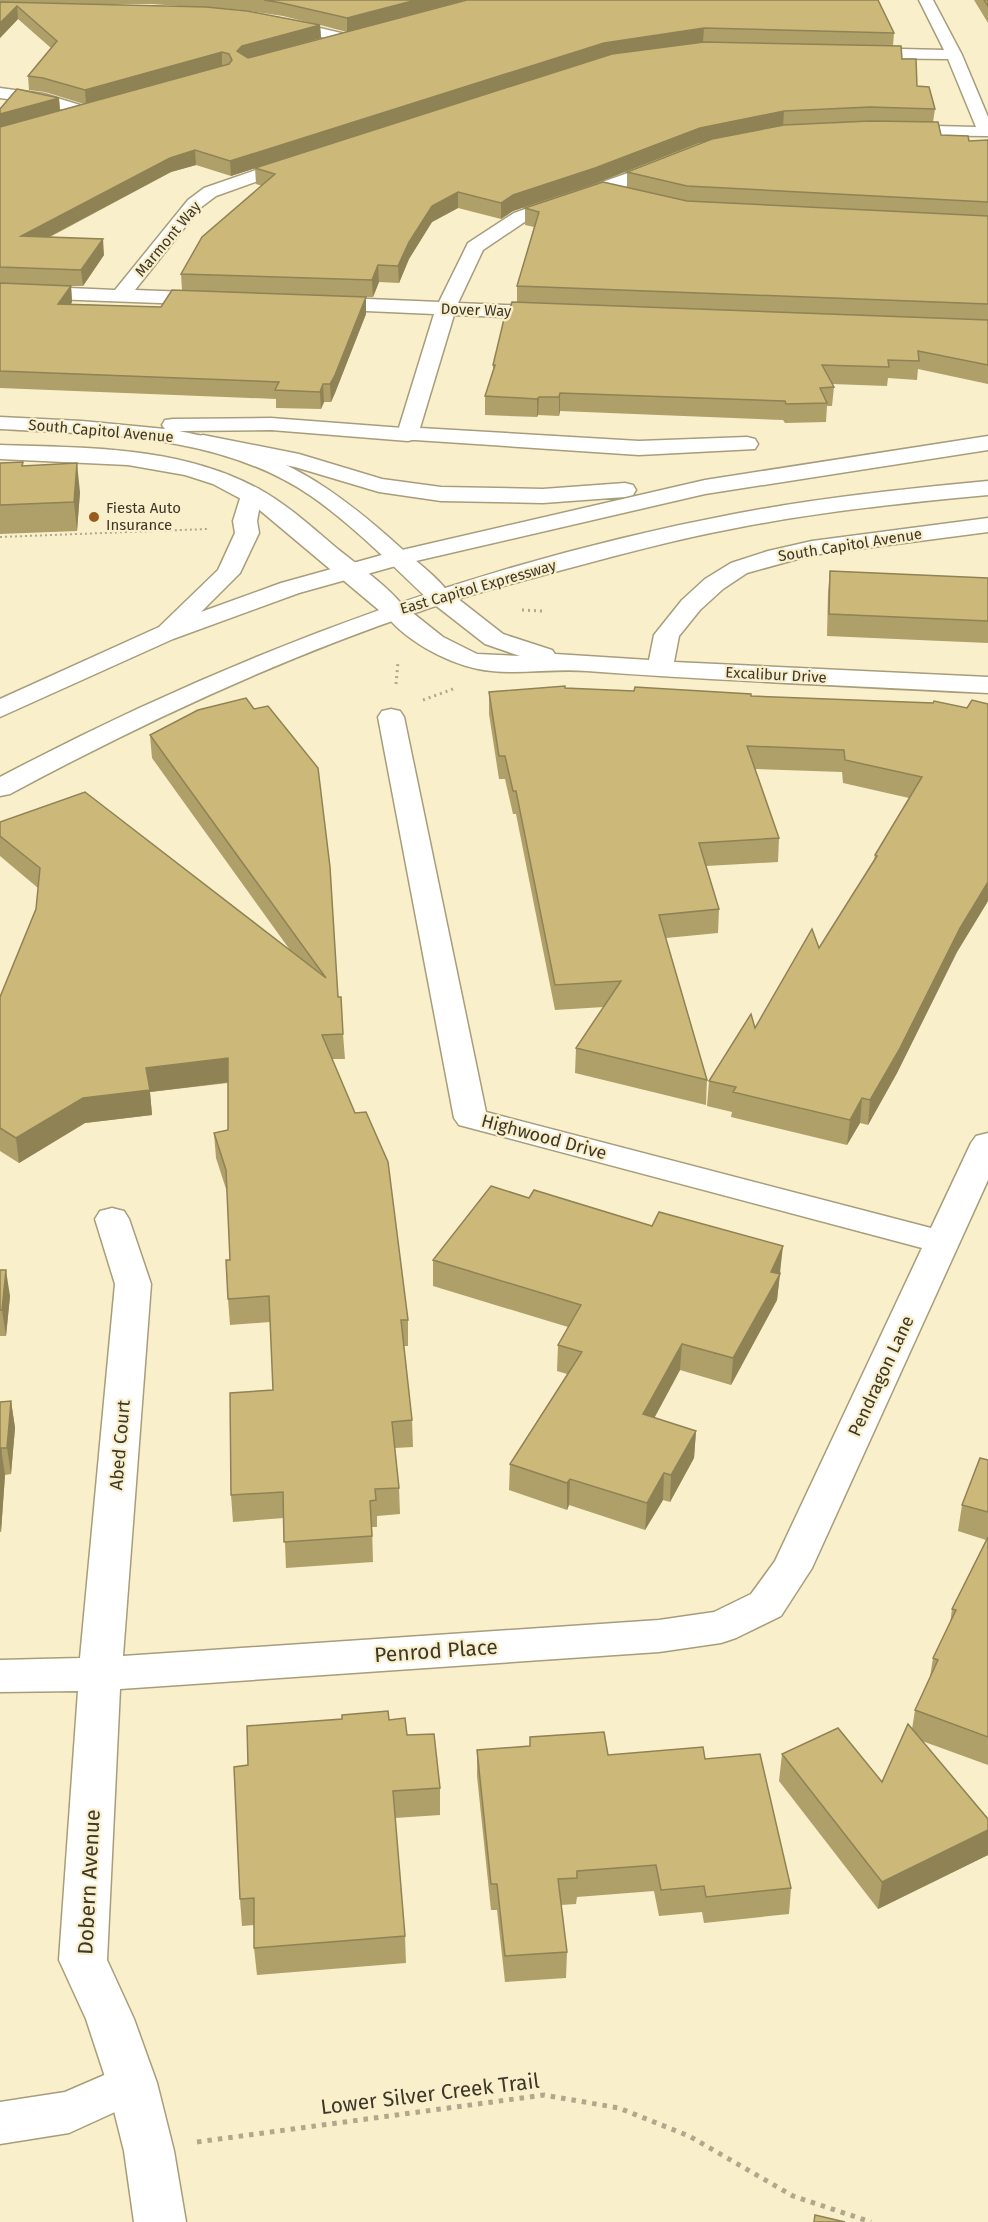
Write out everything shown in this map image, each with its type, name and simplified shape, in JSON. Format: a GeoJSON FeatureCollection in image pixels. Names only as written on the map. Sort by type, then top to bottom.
{"type":"FeatureCollection","features":[{"type":"Feature","properties":{"kind":"main road"},"geometry":{"type":"LineString","coordinates":[[880,130],[986,132],[954,55],[926,0]]}},
{"type":"Feature","properties":{"kind":"main road"},"geometry":{"type":"LineString","coordinates":[[263,20],[355,37],[315,48]]}},
{"type":"Feature","properties":{"kind":"main road"},"geometry":{"type":"LineString","coordinates":[[846,52],[954,55]]}},
{"type":"Feature","properties":{"kind":"main road"},"geometry":{"type":"LineString","coordinates":[[0,93],[44,99],[93,111],[56,121]]}},
{"type":"Feature","properties":{"kind":"main road","name":"Marmont Way"},"geometry":{"type":"LineString","coordinates":[[121,295],[194,204],[210,192],[314,156]]}},
{"type":"Feature","properties":{"kind":"main road"},"geometry":{"type":"LineString","coordinates":[[408,434],[446,309],[475,247],[520,217],[601,190],[685,157]]}},
{"type":"Feature","properties":{"kind":"main road"},"geometry":{"type":"LineString","coordinates":[[601,190],[633,198]]}},
{"type":"Feature","properties":{"kind":"main road"},"geometry":{"type":"LineString","coordinates":[[0,291],[226,299]]}},
{"type":"Feature","properties":{"kind":"main road","name":"Dover Way"},"geometry":{"type":"LineString","coordinates":[[297,302],[578,314]]}},
{"type":"Feature","properties":{"kind":"main road","name":"South Capitol Avenue"},"geometry":{"type":"LineString","coordinates":[[0,423],[133,431],[203,442],[246,454],[282,470],[317,490],[439,596]]}},
{"type":"Feature","properties":{"kind":"main road"},"geometry":{"type":"LineString","coordinates":[[133,431],[167,425],[271,424],[639,448],[747,444]]}},
{"type":"Feature","properties":{"kind":"main road"},"geometry":{"type":"LineString","coordinates":[[203,442],[298,461],[379,485],[441,494],[543,496],[588,491],[705,487]]}},
{"type":"Feature","properties":{"kind":"main road"},"geometry":{"type":"LineString","coordinates":[[0,709],[164,634],[290,588],[397,558],[705,487],[988,443]]}},
{"type":"Feature","properties":{"kind":"main road","name":"South Capitol Avenue"},"geometry":{"type":"LineString","coordinates":[[0,452],[86,456],[164,464],[211,476],[251,494],[351,571],[395,611]]}},
{"type":"Feature","properties":{"kind":"main road","name":"East Capitol Expressway"},"geometry":{"type":"LineString","coordinates":[[0,788],[60,755],[227,676],[439,596],[619,547],[697,529],[809,508],[988,488]]}},
{"type":"Feature","properties":{"kind":"main road"},"geometry":{"type":"LineString","coordinates":[[164,634],[228,573],[247,533],[245,521],[251,494]]}},
{"type":"Feature","properties":{"kind":"main road","name":"South Capitol Avenue"},"geometry":{"type":"LineString","coordinates":[[660,669],[667,635],[691,605],[714,584],[740,568],[776,556],[812,548],[988,525]]}},
{"type":"Feature","properties":{"kind":"main road","name":"Excalibur Drive"},"geometry":{"type":"LineString","coordinates":[[439,596],[494,639],[565,661]]}},
{"type":"Feature","properties":{"kind":"main road","name":"Excalibur Drive"},"geometry":{"type":"LineString","coordinates":[[395,611],[417,630],[449,651],[478,662],[515,666],[565,661],[660,669],[988,685]]}},
{"type":"Feature","properties":{"kind":"main road","name":"Highwood Drive"},"geometry":{"type":"LineString","coordinates":[[391,717],[471,1118],[942,1242]]}},
{"type":"Feature","properties":{"kind":"main road","name":"Pendragon Lane"},"geometry":{"type":"LineString","coordinates":[[766,1605],[792,1568],[988,1143]]}},
{"type":"Feature","properties":{"kind":"main road","name":"Abed Court"},"geometry":{"type":"LineString","coordinates":[[100,1674],[134,1284],[112,1218]]}},
{"type":"Feature","properties":{"kind":"main road","name":"Penrod Place"},"geometry":{"type":"LineString","coordinates":[[0,1676],[100,1674],[659,1636],[721,1627],[766,1605]]}},
{"type":"Feature","properties":{"kind":"main road","name":"Dobern Avenue"},"geometry":{"type":"LineString","coordinates":[[100,1674],[83,1960],[110,2019],[132,2083],[149,2151],[160,2222]]}},
{"type":"Feature","properties":{"kind":"lane"},"geometry":{"type":"LineString","coordinates":[[0,2123],[69,2112],[132,2083]]}},
{"type":"Feature","properties":{"kind":"path"},"geometry":{"type":"LineString","coordinates":[[0,537],[217,528]]}},
{"type":"Feature","properties":{"kind":"path","name":"Lower Silver Creek Trail"},"geometry":{"type":"LineString","coordinates":[[149,2151],[225,2136],[544,2095],[619,2108],[690,2136],[793,2196],[871,2222]]}},
{"type":"Feature","properties":{"kind":"building"},"geometry":{"type":"Polygon","coordinates":[[[264,0],[416,0],[347,18],[264,0]]]}},
{"type":"Feature","properties":{"kind":"building"},"geometry":{"type":"Polygon","coordinates":[[[467,0],[878,0],[894,33],[704,28],[604,43],[230,161],[195,150],[170,158],[21,236],[103,239],[81,270],[0,267],[0,127],[229,64],[232,60],[229,54],[222,52],[85,90],[28,76],[57,41],[17,6],[0,23],[0,2],[206,7],[247,11],[320,25],[242,46],[237,51],[248,58],[467,0]]]}},
{"type":"Feature","properties":{"kind":"building"},"geometry":{"type":"Polygon","coordinates":[[[704,42],[901,46],[902,59],[916,59],[917,86],[929,87],[935,109],[870,107],[784,111],[700,128],[595,168],[513,195],[501,203],[458,192],[432,206],[409,242],[398,266],[378,265],[372,280],[181,274],[202,237],[275,174],[255,168],[612,54],[704,42]]]}},
{"type":"Feature","properties":{"kind":"building"},"geometry":{"type":"Polygon","coordinates":[[[17,89],[59,98],[0,114],[0,109],[17,89]]]}},
{"type":"Feature","properties":{"kind":"building"},"geometry":{"type":"Polygon","coordinates":[[[870,121],[938,122],[941,135],[968,136],[969,141],[988,140],[988,202],[687,186],[627,172],[712,139],[784,125],[870,121]]]}},
{"type":"Feature","properties":{"kind":"building"},"geometry":{"type":"Polygon","coordinates":[[[603,182],[687,201],[988,216],[988,304],[517,286],[539,212],[525,208],[603,182]]]}},
{"type":"Feature","properties":{"kind":"building"},"geometry":{"type":"Polygon","coordinates":[[[0,283],[71,286],[58,304],[161,307],[172,290],[366,297],[335,375],[330,384],[323,384],[320,392],[275,390],[279,382],[0,371],[0,283]]]}},
{"type":"Feature","properties":{"kind":"building"},"geometry":{"type":"Polygon","coordinates":[[[512,302],[988,320],[988,365],[918,351],[919,361],[888,360],[889,367],[822,365],[834,387],[820,388],[827,403],[786,404],[785,401],[560,393],[559,397],[539,397],[537,399],[485,396],[495,365],[493,365],[504,319],[507,319],[512,302]]]}},
{"type":"Feature","properties":{"kind":"building"},"geometry":{"type":"Polygon","coordinates":[[[23,462],[22,466],[77,463],[74,502],[0,505],[0,463],[23,462]]]}},
{"type":"Feature","properties":{"kind":"building"},"geometry":{"type":"Polygon","coordinates":[[[830,571],[988,578],[988,621],[829,614],[830,571]]]}},
{"type":"Feature","properties":{"kind":"building"},"geometry":{"type":"Polygon","coordinates":[[[565,686],[565,688],[634,691],[635,687],[751,694],[751,696],[933,703],[934,701],[967,708],[972,700],[988,704],[988,882],[960,928],[900,1048],[870,1100],[862,1098],[850,1120],[733,1092],[736,1087],[709,1081],[751,1014],[755,1028],[812,929],[819,948],[877,856],[875,855],[922,777],[845,760],[844,750],[747,746],[779,838],[699,843],[719,909],[659,915],[707,1080],[576,1048],[621,981],[555,985],[516,791],[513,791],[505,756],[499,756],[489,692],[565,686]]]}},
{"type":"Feature","properties":{"kind":"building"},"geometry":{"type":"Polygon","coordinates":[[[246,698],[254,709],[268,706],[318,768],[330,867],[338,997],[341,997],[343,1034],[322,1035],[355,1113],[366,1112],[388,1162],[408,1320],[401,1320],[412,1420],[392,1422],[399,1488],[375,1489],[376,1500],[370,1501],[372,1536],[284,1542],[283,1492],[231,1495],[230,1393],[273,1390],[269,1296],[228,1299],[226,1260],[230,1260],[226,1170],[214,1133],[228,1130],[228,1058],[146,1068],[150,1090],[83,1098],[16,1138],[0,1128],[0,997],[36,909],[40,868],[0,836],[0,822],[85,792],[326,978],[150,735],[198,710],[246,698]]]}},
{"type":"Feature","properties":{"kind":"building"},"geometry":{"type":"Polygon","coordinates":[[[491,1186],[529,1198],[534,1190],[652,1226],[659,1212],[783,1246],[771,1272],[780,1274],[733,1358],[682,1344],[643,1414],[696,1431],[671,1475],[664,1473],[647,1503],[570,1479],[567,1483],[510,1464],[582,1352],[558,1345],[581,1305],[433,1260],[491,1186]]]}},
{"type":"Feature","properties":{"kind":"building"},"geometry":{"type":"Polygon","coordinates":[[[0,1270],[6,1270],[2,1310],[0,1310],[0,1270]]]}},
{"type":"Feature","properties":{"kind":"building"},"geometry":{"type":"Polygon","coordinates":[[[11,1401],[7,1448],[1,1448],[0,1464],[0,1402],[11,1401]]]}},
{"type":"Feature","properties":{"kind":"building"},"geometry":{"type":"Polygon","coordinates":[[[980,1458],[988,1460],[988,1512],[962,1505],[980,1458]]]}},
{"type":"Feature","properties":{"kind":"building"},"geometry":{"type":"Polygon","coordinates":[[[988,1537],[988,1737],[915,1710],[938,1660],[933,1658],[956,1610],[952,1609],[988,1537]]]}},
{"type":"Feature","properties":{"kind":"building"},"geometry":{"type":"Polygon","coordinates":[[[388,1711],[389,1720],[405,1718],[407,1735],[434,1734],[440,1788],[393,1791],[405,1936],[254,1948],[254,1898],[240,1899],[234,1767],[248,1765],[247,1726],[342,1719],[342,1715],[388,1711]]]}},
{"type":"Feature","properties":{"kind":"building"},"geometry":{"type":"Polygon","coordinates":[[[908,1724],[988,1819],[988,1830],[882,1882],[782,1754],[838,1728],[882,1782],[908,1724]]]}},
{"type":"Feature","properties":{"kind":"building"},"geometry":{"type":"Polygon","coordinates":[[[604,1732],[608,1755],[703,1747],[705,1759],[760,1754],[791,1888],[706,1897],[704,1886],[661,1890],[656,1865],[577,1871],[577,1878],[558,1879],[567,1952],[505,1956],[497,1884],[491,1884],[477,1750],[530,1746],[530,1737],[604,1732]]]}},
{"type":"Feature","properties":{"kind":"building"},"geometry":{"type":"Polygon","coordinates":[[[815,2215],[845,2222],[814,2222],[815,2215]]]}},
{"type":"Feature","properties":{"kind":"place","name":"Fiesta Auto Insurance"},"geometry":{"type":"Point","coordinates":[94,517]}}]}
